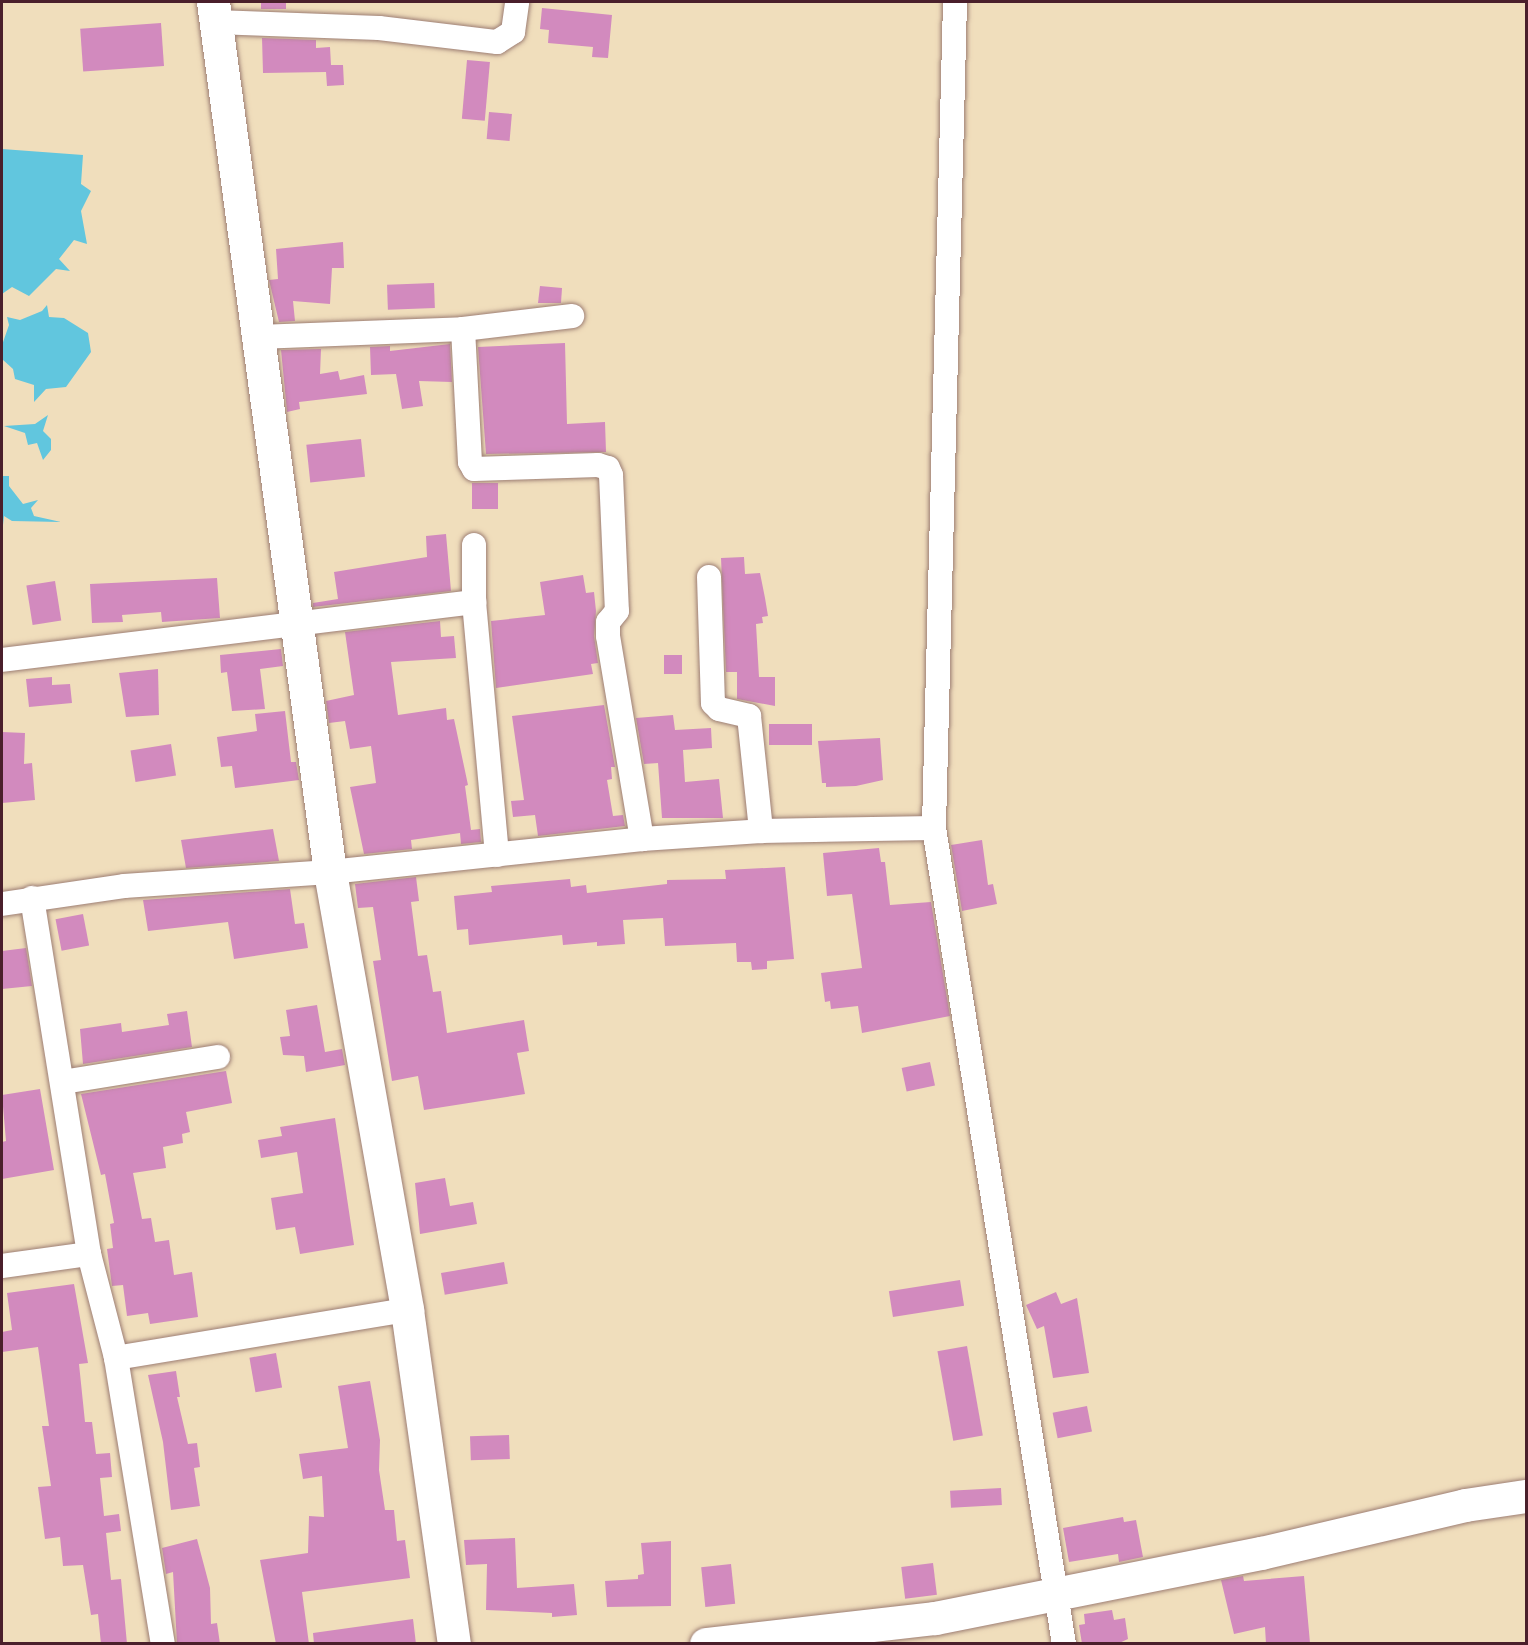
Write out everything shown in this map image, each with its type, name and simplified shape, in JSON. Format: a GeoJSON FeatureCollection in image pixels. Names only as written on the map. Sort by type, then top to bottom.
{"type":"FeatureCollection","features":[{"type":"Feature","properties":{"kind":"street"},"geometry":{"type":"LineString","coordinates":[[454,1644],[407,1310],[330,872],[214,12],[497,42],[513,32],[517,2]]}},
{"type":"Feature","properties":{"kind":"street"},"geometry":{"type":"LineString","coordinates":[[955,2],[934,828],[1065,1644]]}},
{"type":"Feature","properties":{"kind":"street"},"geometry":{"type":"LineString","coordinates":[[258,337],[463,329],[572,316]]}},
{"type":"Feature","properties":{"kind":"street"},"geometry":{"type":"LineString","coordinates":[[463,329],[470,462],[474,469],[598,465],[608,468],[611,475],[617,611],[608,622],[608,636],[642,839]]}},
{"type":"Feature","properties":{"kind":"street"},"geometry":{"type":"LineString","coordinates":[[474,545],[474,602],[497,855]]}},
{"type":"Feature","properties":{"kind":"street"},"geometry":{"type":"LineString","coordinates":[[708,577],[713,703],[718,709],[749,717],[761,831]]}},
{"type":"Feature","properties":{"kind":"street"},"geometry":{"type":"LineString","coordinates":[[2,660],[297,625],[374,612],[474,602]]}},
{"type":"Feature","properties":{"kind":"street"},"geometry":{"type":"LineString","coordinates":[[2,904],[124,886],[330,872],[642,839],[761,831],[934,828]]}},
{"type":"Feature","properties":{"kind":"street"},"geometry":{"type":"LineString","coordinates":[[32,898],[89,1254],[116,1358],[163,1644]]}},
{"type":"Feature","properties":{"kind":"street"},"geometry":{"type":"LineString","coordinates":[[63,1082],[218,1057]]}},
{"type":"Feature","properties":{"kind":"street"},"geometry":{"type":"LineString","coordinates":[[2,1266],[89,1254]]}},
{"type":"Feature","properties":{"kind":"street"},"geometry":{"type":"LineString","coordinates":[[116,1358],[407,1310]]}},
{"type":"Feature","properties":{"kind":"street"},"geometry":{"type":"LineString","coordinates":[[706,1644],[935,1618],[1261,1553],[1465,1505],[1527,1496]]}},
{"type":"Feature","properties":{"kind":"water"},"geometry":{"type":"Polygon","coordinates":[[[2,149],[83,155],[81,184],[91,191],[81,211],[87,244],[74,240],[59,259],[70,271],[56,269],[29,296],[12,287],[2,294],[2,149]]]}},
{"type":"Feature","properties":{"kind":"water"},"geometry":{"type":"Polygon","coordinates":[[[47,305],[49,317],[64,318],[88,333],[91,352],[66,387],[46,389],[34,402],[34,385],[15,379],[13,369],[2,359],[2,345],[9,325],[7,317],[20,320],[42,311],[47,305]]]}},
{"type":"Feature","properties":{"kind":"water"},"geometry":{"type":"Polygon","coordinates":[[[48,415],[43,431],[51,439],[51,450],[43,460],[37,443],[28,445],[25,433],[4,426],[35,424],[48,415]]]}},
{"type":"Feature","properties":{"kind":"water"},"geometry":{"type":"Polygon","coordinates":[[[2,476],[9,476],[9,486],[23,504],[38,500],[31,508],[34,516],[61,522],[12,521],[4,516],[2,534],[2,476]]]}},
{"type":"Feature","properties":{"kind":"building"},"geometry":{"type":"Polygon","coordinates":[[[261,2],[286,2],[286,9],[261,9],[261,2]]]}},
{"type":"Feature","properties":{"kind":"building"},"geometry":{"type":"Polygon","coordinates":[[[542,8],[612,15],[608,58],[592,57],[593,47],[548,43],[549,30],[540,29],[542,8]]]}},
{"type":"Feature","properties":{"kind":"building"},"geometry":{"type":"Polygon","coordinates":[[[161,23],[164,66],[83,72],[80,29],[161,23]]]}},
{"type":"Feature","properties":{"kind":"building"},"geometry":{"type":"Polygon","coordinates":[[[262,38],[316,40],[316,48],[330,47],[331,65],[343,65],[344,85],[327,86],[326,72],[263,73],[262,38]]]}},
{"type":"Feature","properties":{"kind":"building"},"geometry":{"type":"Polygon","coordinates":[[[467,60],[490,62],[485,121],[462,119],[467,60]]]}},
{"type":"Feature","properties":{"kind":"building"},"geometry":{"type":"Polygon","coordinates":[[[489,112],[512,114],[510,141],[487,139],[489,112]]]}},
{"type":"Feature","properties":{"kind":"building"},"geometry":{"type":"Polygon","coordinates":[[[343,242],[344,268],[332,268],[330,304],[293,301],[295,321],[279,322],[269,280],[278,279],[276,249],[343,242]]]}},
{"type":"Feature","properties":{"kind":"building"},"geometry":{"type":"Polygon","coordinates":[[[434,283],[435,308],[388,310],[387,285],[434,283]]]}},
{"type":"Feature","properties":{"kind":"building"},"geometry":{"type":"Polygon","coordinates":[[[540,286],[562,288],[561,303],[538,303],[540,286]]]}},
{"type":"Feature","properties":{"kind":"building"},"geometry":{"type":"Polygon","coordinates":[[[565,343],[567,424],[605,422],[606,452],[486,454],[478,347],[565,343]]]}},
{"type":"Feature","properties":{"kind":"building"},"geometry":{"type":"Polygon","coordinates":[[[450,344],[452,382],[419,381],[423,406],[402,409],[396,374],[371,375],[370,347],[390,346],[390,351],[450,344]]]}},
{"type":"Feature","properties":{"kind":"building"},"geometry":{"type":"Polygon","coordinates":[[[321,349],[320,374],[338,371],[340,380],[364,375],[367,394],[299,402],[300,409],[287,412],[281,350],[321,349]]]}},
{"type":"Feature","properties":{"kind":"building"},"geometry":{"type":"Polygon","coordinates":[[[361,439],[365,477],[310,483],[306,445],[361,439]]]}},
{"type":"Feature","properties":{"kind":"building"},"geometry":{"type":"Polygon","coordinates":[[[472,483],[498,483],[498,509],[472,509],[472,483]]]}},
{"type":"Feature","properties":{"kind":"building"},"geometry":{"type":"Polygon","coordinates":[[[446,534],[451,591],[313,607],[313,603],[338,599],[334,572],[427,557],[426,536],[446,534]]]}},
{"type":"Feature","properties":{"kind":"building"},"geometry":{"type":"Polygon","coordinates":[[[744,557],[745,574],[760,573],[768,616],[762,617],[763,623],[756,624],[759,677],[775,677],[775,706],[737,699],[737,672],[726,672],[721,558],[744,557]]]}},
{"type":"Feature","properties":{"kind":"building"},"geometry":{"type":"Polygon","coordinates":[[[583,575],[586,593],[594,592],[596,611],[594,636],[598,663],[591,664],[593,674],[496,688],[491,621],[545,615],[540,582],[583,575]]]}},
{"type":"Feature","properties":{"kind":"building"},"geometry":{"type":"Polygon","coordinates":[[[217,578],[220,618],[162,622],[161,612],[122,615],[123,622],[92,623],[90,584],[217,578]]]}},
{"type":"Feature","properties":{"kind":"building"},"geometry":{"type":"Polygon","coordinates":[[[55,581],[61,621],[33,625],[26,586],[55,581]]]}},
{"type":"Feature","properties":{"kind":"building"},"geometry":{"type":"Polygon","coordinates":[[[440,621],[441,637],[454,636],[456,658],[391,662],[398,715],[446,708],[447,720],[454,719],[468,785],[465,786],[471,830],[480,829],[481,842],[461,844],[460,833],[411,840],[412,849],[364,854],[350,787],[376,783],[371,746],[350,749],[345,721],[329,723],[326,701],[354,695],[345,632],[440,621]]]}},
{"type":"Feature","properties":{"kind":"building"},"geometry":{"type":"Polygon","coordinates":[[[281,649],[283,666],[260,669],[265,709],[232,711],[227,672],[221,673],[220,655],[281,649]]]}},
{"type":"Feature","properties":{"kind":"building"},"geometry":{"type":"Polygon","coordinates":[[[664,655],[682,655],[682,674],[664,674],[664,655]]]}},
{"type":"Feature","properties":{"kind":"building"},"geometry":{"type":"Polygon","coordinates":[[[158,669],[159,715],[126,717],[119,673],[158,669]]]}},
{"type":"Feature","properties":{"kind":"building"},"geometry":{"type":"Polygon","coordinates":[[[52,677],[52,685],[70,684],[72,703],[29,707],[26,679],[52,677]]]}},
{"type":"Feature","properties":{"kind":"building"},"geometry":{"type":"Polygon","coordinates":[[[604,705],[615,767],[611,767],[612,779],[607,780],[613,816],[623,815],[625,826],[538,836],[535,815],[513,817],[511,801],[524,800],[512,716],[604,705]]]}},
{"type":"Feature","properties":{"kind":"building"},"geometry":{"type":"Polygon","coordinates":[[[285,711],[291,762],[296,762],[299,780],[235,788],[232,766],[221,767],[217,737],[257,731],[255,714],[285,711]]]}},
{"type":"Feature","properties":{"kind":"building"},"geometry":{"type":"Polygon","coordinates":[[[673,715],[675,730],[711,728],[712,748],[683,750],[685,782],[719,779],[723,818],[662,818],[658,763],[644,764],[636,718],[673,715]]]}},
{"type":"Feature","properties":{"kind":"building"},"geometry":{"type":"Polygon","coordinates":[[[769,724],[812,724],[812,745],[769,745],[769,724]]]}},
{"type":"Feature","properties":{"kind":"building"},"geometry":{"type":"Polygon","coordinates":[[[2,732],[25,733],[24,764],[32,763],[35,800],[2,803],[2,732]]]}},
{"type":"Feature","properties":{"kind":"building"},"geometry":{"type":"Polygon","coordinates":[[[880,738],[883,780],[856,786],[826,787],[826,783],[822,783],[818,741],[880,738]]]}},
{"type":"Feature","properties":{"kind":"building"},"geometry":{"type":"Polygon","coordinates":[[[171,744],[176,776],[136,782],[131,750],[171,744]]]}},
{"type":"Feature","properties":{"kind":"building"},"geometry":{"type":"Polygon","coordinates":[[[273,829],[279,861],[186,868],[181,840],[273,829]]]}},
{"type":"Feature","properties":{"kind":"building"},"geometry":{"type":"Polygon","coordinates":[[[982,840],[988,885],[993,884],[997,904],[962,911],[951,845],[982,840]]]}},
{"type":"Feature","properties":{"kind":"building"},"geometry":{"type":"Polygon","coordinates":[[[879,848],[881,862],[885,862],[890,905],[931,902],[950,1016],[862,1033],[858,1006],[831,1009],[830,1001],[825,1002],[821,973],[862,968],[852,894],[827,896],[823,853],[879,848]]]}},
{"type":"Feature","properties":{"kind":"building"},"geometry":{"type":"Polygon","coordinates":[[[785,867],[794,959],[767,961],[767,969],[752,970],[751,962],[737,962],[736,943],[665,946],[663,918],[623,920],[625,944],[597,946],[597,942],[563,945],[562,935],[469,945],[468,929],[457,930],[454,896],[492,892],[491,886],[570,879],[571,887],[586,885],[587,893],[667,884],[667,880],[726,879],[725,870],[785,867]]]}},
{"type":"Feature","properties":{"kind":"building"},"geometry":{"type":"Polygon","coordinates":[[[416,877],[419,901],[411,902],[418,956],[427,955],[433,992],[441,991],[447,1033],[524,1020],[529,1051],[517,1053],[525,1094],[424,1110],[418,1076],[392,1081],[373,961],[381,960],[373,907],[358,908],[355,884],[416,877]]]}},
{"type":"Feature","properties":{"kind":"building"},"geometry":{"type":"Polygon","coordinates":[[[290,889],[295,924],[304,923],[308,948],[234,959],[228,922],[148,931],[143,900],[290,889]]]}},
{"type":"Feature","properties":{"kind":"building"},"geometry":{"type":"Polygon","coordinates":[[[83,914],[89,945],[62,951],[56,919],[83,914]]]}},
{"type":"Feature","properties":{"kind":"building"},"geometry":{"type":"Polygon","coordinates":[[[26,948],[32,986],[2,989],[2,951],[26,948]]]}},
{"type":"Feature","properties":{"kind":"building"},"geometry":{"type":"Polygon","coordinates":[[[317,1005],[325,1052],[342,1049],[345,1065],[306,1072],[304,1056],[283,1055],[280,1037],[290,1036],[286,1010],[317,1005]]]}},
{"type":"Feature","properties":{"kind":"building"},"geometry":{"type":"Polygon","coordinates":[[[187,1011],[192,1047],[83,1064],[80,1029],[121,1023],[122,1032],[169,1025],[167,1014],[187,1011]]]}},
{"type":"Feature","properties":{"kind":"building"},"geometry":{"type":"Polygon","coordinates":[[[930,1062],[935,1085],[907,1092],[902,1068],[930,1062]]]}},
{"type":"Feature","properties":{"kind":"building"},"geometry":{"type":"Polygon","coordinates":[[[226,1071],[232,1103],[186,1112],[190,1132],[182,1134],[183,1143],[163,1147],[166,1168],[133,1173],[142,1219],[151,1218],[155,1242],[169,1240],[174,1275],[192,1272],[198,1317],[150,1324],[148,1313],[127,1316],[123,1285],[112,1286],[107,1249],[113,1248],[110,1224],[114,1223],[105,1174],[101,1175],[81,1094],[226,1071]]]}},
{"type":"Feature","properties":{"kind":"building"},"geometry":{"type":"Polygon","coordinates":[[[40,1089],[54,1170],[2,1179],[2,1142],[6,1141],[2,1095],[40,1089]]]}},
{"type":"Feature","properties":{"kind":"building"},"geometry":{"type":"Polygon","coordinates":[[[335,1118],[354,1245],[300,1254],[295,1227],[276,1230],[271,1198],[303,1193],[297,1152],[261,1158],[258,1140],[282,1136],[280,1127],[335,1118]]]}},
{"type":"Feature","properties":{"kind":"building"},"geometry":{"type":"Polygon","coordinates":[[[445,1178],[450,1206],[473,1202],[477,1224],[420,1234],[415,1183],[445,1178]]]}},
{"type":"Feature","properties":{"kind":"building"},"geometry":{"type":"Polygon","coordinates":[[[504,1262],[508,1284],[445,1295],[441,1273],[504,1262]]]}},
{"type":"Feature","properties":{"kind":"building"},"geometry":{"type":"Polygon","coordinates":[[[960,1280],[964,1306],[893,1317],[889,1291],[960,1280]]]}},
{"type":"Feature","properties":{"kind":"building"},"geometry":{"type":"Polygon","coordinates":[[[74,1284],[88,1363],[79,1364],[85,1422],[92,1422],[96,1454],[110,1453],[112,1477],[100,1478],[104,1516],[119,1514],[121,1531],[106,1533],[111,1580],[121,1579],[127,1644],[101,1644],[98,1614],[91,1615],[83,1565],[63,1566],[60,1537],[45,1539],[38,1487],[51,1486],[42,1426],[49,1426],[38,1347],[2,1352],[2,1332],[12,1330],[7,1293],[74,1284]]]}},
{"type":"Feature","properties":{"kind":"building"},"geometry":{"type":"Polygon","coordinates":[[[1056,1292],[1061,1304],[1077,1298],[1089,1373],[1053,1378],[1044,1326],[1037,1329],[1026,1305],[1056,1292]]]}},
{"type":"Feature","properties":{"kind":"building"},"geometry":{"type":"Polygon","coordinates":[[[967,1346],[983,1436],[953,1441],[937,1351],[967,1346]]]}},
{"type":"Feature","properties":{"kind":"building"},"geometry":{"type":"Polygon","coordinates":[[[276,1353],[282,1387],[255,1392],[249,1358],[276,1353]]]}},
{"type":"Feature","properties":{"kind":"building"},"geometry":{"type":"Polygon","coordinates":[[[176,1371],[180,1397],[177,1397],[188,1444],[197,1443],[200,1467],[194,1468],[200,1506],[171,1510],[163,1442],[148,1375],[176,1371]]]}},
{"type":"Feature","properties":{"kind":"building"},"geometry":{"type":"Polygon","coordinates":[[[370,1381],[380,1440],[379,1470],[385,1510],[394,1510],[397,1541],[405,1540],[410,1578],[302,1592],[309,1644],[276,1644],[260,1560],[308,1553],[309,1516],[324,1517],[322,1476],[303,1479],[299,1454],[348,1448],[338,1386],[370,1381]]]}},
{"type":"Feature","properties":{"kind":"building"},"geometry":{"type":"Polygon","coordinates":[[[1087,1406],[1092,1432],[1058,1438],[1053,1413],[1087,1406]]]}},
{"type":"Feature","properties":{"kind":"building"},"geometry":{"type":"Polygon","coordinates":[[[509,1435],[510,1459],[471,1460],[470,1436],[509,1435]]]}},
{"type":"Feature","properties":{"kind":"building"},"geometry":{"type":"Polygon","coordinates":[[[1001,1488],[1002,1505],[951,1508],[950,1491],[1001,1488]]]}},
{"type":"Feature","properties":{"kind":"building"},"geometry":{"type":"Polygon","coordinates":[[[1123,1517],[1124,1522],[1136,1520],[1143,1557],[1119,1562],[1118,1554],[1069,1562],[1063,1528],[1123,1517]]]}},
{"type":"Feature","properties":{"kind":"building"},"geometry":{"type":"Polygon","coordinates":[[[515,1538],[517,1588],[574,1584],[577,1615],[552,1617],[552,1613],[486,1610],[487,1564],[466,1565],[464,1540],[515,1538]]]}},
{"type":"Feature","properties":{"kind":"building"},"geometry":{"type":"Polygon","coordinates":[[[197,1539],[210,1588],[211,1624],[217,1623],[220,1644],[177,1644],[173,1572],[166,1574],[162,1548],[197,1539]]]}},
{"type":"Feature","properties":{"kind":"building"},"geometry":{"type":"Polygon","coordinates":[[[671,1541],[671,1606],[607,1607],[605,1581],[638,1579],[638,1575],[644,1574],[641,1543],[671,1541]]]}},
{"type":"Feature","properties":{"kind":"building"},"geometry":{"type":"Polygon","coordinates":[[[933,1563],[937,1595],[905,1599],[901,1567],[933,1563]]]}},
{"type":"Feature","properties":{"kind":"building"},"geometry":{"type":"Polygon","coordinates":[[[731,1564],[735,1604],[705,1607],[701,1567],[731,1564]]]}},
{"type":"Feature","properties":{"kind":"building"},"geometry":{"type":"Polygon","coordinates":[[[1243,1576],[1244,1581],[1304,1576],[1310,1643],[1266,1644],[1265,1627],[1234,1634],[1221,1580],[1243,1576]]]}},
{"type":"Feature","properties":{"kind":"building"},"geometry":{"type":"Polygon","coordinates":[[[1112,1610],[1114,1620],[1125,1618],[1128,1639],[1117,1644],[1082,1644],[1079,1625],[1085,1624],[1084,1614],[1112,1610]]]}},
{"type":"Feature","properties":{"kind":"building"},"geometry":{"type":"Polygon","coordinates":[[[413,1619],[416,1644],[314,1644],[313,1633],[413,1619]]]}}]}
